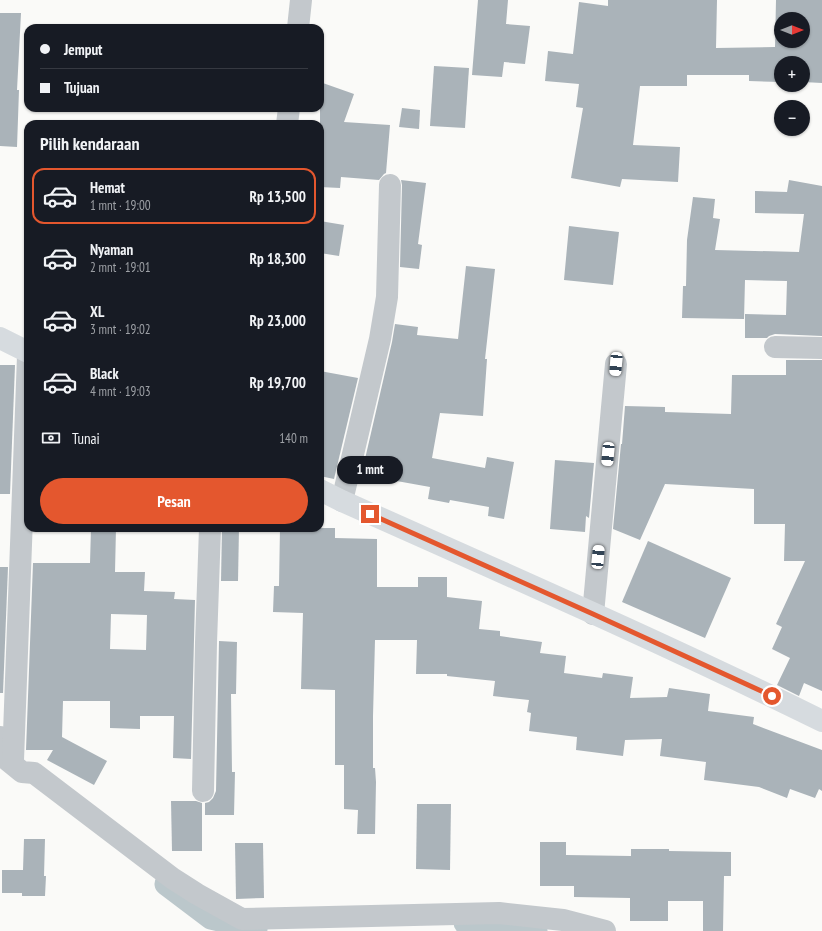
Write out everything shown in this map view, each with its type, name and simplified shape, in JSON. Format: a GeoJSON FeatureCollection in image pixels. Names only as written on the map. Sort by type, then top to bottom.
{"type":"FeatureCollection","features":[{"type":"Feature","properties":{"kind":"main road"},"geometry":{"type":"LineString","coordinates":[[0,338],[24,350]]}},
{"type":"Feature","properties":{"kind":"main road"},"geometry":{"type":"LineString","coordinates":[[324,492],[772,696],[822,721]]}},
{"type":"Feature","properties":{"kind":"street"},"geometry":{"type":"LineString","coordinates":[[298,24],[301,0]]}},
{"type":"Feature","properties":{"kind":"street"},"geometry":{"type":"LineString","coordinates":[[342,501],[380,340],[387,298],[390,186]]}},
{"type":"Feature","properties":{"kind":"street"},"geometry":{"type":"LineString","coordinates":[[775,347],[822,348]]}},
{"type":"Feature","properties":{"kind":"street"},"geometry":{"type":"LineString","coordinates":[[593,614],[616,364]]}},
{"type":"Feature","properties":{"kind":"street"},"geometry":{"type":"LineString","coordinates":[[13,766],[24,465]]}},
{"type":"Feature","properties":{"kind":"street"},"geometry":{"type":"LineString","coordinates":[[203,791],[210,532]]}},
{"type":"Feature","properties":{"kind":"street"},"geometry":{"type":"LineString","coordinates":[[0,737],[6,760],[13,766],[22,772],[34,774],[172,878],[237,923],[499,913],[563,920],[605,931]]}},
{"type":"Feature","properties":{"kind":"building"},"geometry":{"type":"Polygon","coordinates":[[[478,0],[508,0],[506,24],[530,26],[525,64],[504,62],[502,77],[472,75],[478,0]]]}},
{"type":"Feature","properties":{"kind":"building"},"geometry":{"type":"Polygon","coordinates":[[[608,0],[717,0],[716,48],[810,48],[810,12],[776,12],[776,0],[822,0],[822,83],[810,82],[810,56],[774,56],[774,82],[749,81],[749,75],[687,75],[687,86],[640,86],[633,145],[680,147],[678,182],[622,179],[620,187],[571,178],[583,108],[576,107],[579,84],[545,81],[548,51],[573,54],[579,2],[608,6],[608,0]]]}},
{"type":"Feature","properties":{"kind":"building"},"geometry":{"type":"Polygon","coordinates":[[[0,13],[21,13],[17,90],[19,90],[17,147],[0,146],[0,13]]]}},
{"type":"Feature","properties":{"kind":"building"},"geometry":{"type":"Polygon","coordinates":[[[434,66],[469,68],[465,128],[430,126],[434,66]]]}},
{"type":"Feature","properties":{"kind":"building"},"geometry":{"type":"Polygon","coordinates":[[[324,83],[354,94],[344,122],[390,125],[386,173],[379,180],[341,177],[340,188],[324,187],[324,120],[320,120],[320,112],[324,112],[324,83]]]}},
{"type":"Feature","properties":{"kind":"building"},"geometry":{"type":"Polygon","coordinates":[[[402,108],[420,110],[419,129],[399,127],[402,108]]]}},
{"type":"Feature","properties":{"kind":"building"},"geometry":{"type":"Polygon","coordinates":[[[401,180],[426,183],[418,244],[422,245],[419,269],[400,267],[401,180]]]}},
{"type":"Feature","properties":{"kind":"building"},"geometry":{"type":"Polygon","coordinates":[[[789,180],[822,186],[822,336],[775,334],[767,338],[745,338],[745,314],[786,315],[787,281],[745,280],[744,319],[682,318],[683,286],[686,286],[687,240],[693,197],[715,199],[713,218],[720,219],[715,250],[799,252],[804,214],[755,213],[755,191],[787,192],[789,180]]]}},
{"type":"Feature","properties":{"kind":"building"},"geometry":{"type":"Polygon","coordinates":[[[324,222],[344,225],[339,256],[324,254],[324,222]]]}},
{"type":"Feature","properties":{"kind":"building"},"geometry":{"type":"Polygon","coordinates":[[[569,226],[619,232],[613,285],[564,280],[569,226]]]}},
{"type":"Feature","properties":{"kind":"building"},"geometry":{"type":"Polygon","coordinates":[[[466,266],[495,269],[485,359],[487,359],[483,416],[440,413],[432,458],[485,468],[487,457],[514,462],[504,519],[488,516],[489,507],[450,500],[449,503],[428,499],[430,487],[380,478],[362,472],[395,324],[418,327],[417,335],[458,339],[466,266]]]}},
{"type":"Feature","properties":{"kind":"building"},"geometry":{"type":"Polygon","coordinates":[[[786,360],[822,360],[822,691],[804,683],[799,696],[777,685],[790,658],[772,649],[782,627],[776,624],[805,561],[784,561],[785,524],[754,524],[754,489],[665,484],[640,540],[613,529],[625,406],[665,407],[665,412],[731,414],[732,375],[786,375],[786,360]]]}},
{"type":"Feature","properties":{"kind":"building"},"geometry":{"type":"Polygon","coordinates":[[[0,365],[15,365],[10,494],[0,494],[0,365]]]}},
{"type":"Feature","properties":{"kind":"building"},"geometry":{"type":"Polygon","coordinates":[[[324,372],[358,378],[334,479],[324,477],[324,372]]]}},
{"type":"Feature","properties":{"kind":"building"},"geometry":{"type":"Polygon","coordinates":[[[555,460],[594,463],[589,518],[586,516],[585,532],[550,529],[555,460]]]}},
{"type":"Feature","properties":{"kind":"building"},"geometry":{"type":"Polygon","coordinates":[[[324,528],[335,528],[335,538],[377,539],[377,587],[418,587],[418,577],[447,577],[447,597],[482,601],[479,629],[500,631],[500,636],[542,642],[540,653],[566,656],[564,673],[602,678],[603,673],[633,677],[630,698],[667,697],[669,688],[710,694],[708,711],[754,717],[753,724],[822,750],[822,791],[819,789],[815,798],[790,789],[787,798],[759,787],[704,780],[706,762],[660,756],[662,739],[625,740],[623,756],[576,750],[577,737],[529,731],[531,713],[527,712],[529,700],[493,696],[495,681],[447,676],[447,674],[416,674],[417,640],[375,640],[373,768],[375,768],[376,782],[375,834],[357,834],[358,810],[344,809],[344,765],[335,765],[335,690],[301,689],[303,613],[273,612],[274,586],[279,586],[280,532],[324,532],[324,528]]]}},
{"type":"Feature","properties":{"kind":"building"},"geometry":{"type":"Polygon","coordinates":[[[91,532],[116,532],[115,572],[145,572],[144,591],[175,592],[174,599],[195,600],[191,759],[173,758],[174,716],[140,716],[140,729],[110,728],[110,701],[63,701],[62,737],[107,761],[94,785],[47,760],[53,750],[26,750],[33,563],[90,563],[91,532]],[[111,614],[110,649],[146,650],[147,615],[111,614]]]}},
{"type":"Feature","properties":{"kind":"building"},"geometry":{"type":"Polygon","coordinates":[[[222,532],[239,532],[238,581],[221,581],[222,532]]]}},
{"type":"Feature","properties":{"kind":"building"},"geometry":{"type":"Polygon","coordinates":[[[648,541],[731,578],[705,638],[622,602],[648,541]]]}},
{"type":"Feature","properties":{"kind":"building"},"geometry":{"type":"Polygon","coordinates":[[[0,567],[8,567],[3,693],[0,693],[0,567]]]}},
{"type":"Feature","properties":{"kind":"building"},"geometry":{"type":"Polygon","coordinates":[[[219,641],[237,642],[236,694],[231,694],[232,772],[235,772],[234,815],[205,815],[205,803],[209,802],[213,798],[216,791],[219,641]]]}},
{"type":"Feature","properties":{"kind":"building"},"geometry":{"type":"Polygon","coordinates":[[[171,801],[196,801],[202,803],[202,851],[172,851],[171,801]]]}},
{"type":"Feature","properties":{"kind":"building"},"geometry":{"type":"Polygon","coordinates":[[[417,804],[451,804],[450,870],[416,869],[417,804]]]}},
{"type":"Feature","properties":{"kind":"building"},"geometry":{"type":"Polygon","coordinates":[[[24,839],[45,839],[45,896],[22,896],[22,893],[2,893],[2,870],[23,870],[24,839]]]}},
{"type":"Feature","properties":{"kind":"building"},"geometry":{"type":"Polygon","coordinates":[[[540,842],[566,842],[566,855],[631,856],[631,849],[731,852],[731,876],[724,876],[723,931],[703,931],[703,901],[668,901],[668,921],[630,921],[630,898],[574,897],[574,886],[540,886],[540,842]]]}},
{"type":"Feature","properties":{"kind":"building"},"geometry":{"type":"Polygon","coordinates":[[[235,843],[263,843],[264,898],[236,899],[235,843]]]}},
{"type":"Feature","properties":{"kind":"waterway"},"geometry":{"type":"LineString","coordinates":[[166,884],[211,918],[256,929]]}},
{"type":"Feature","properties":{"kind":"waterway"},"geometry":{"type":"LineString","coordinates":[[465,923],[500,924],[536,931]]}},
{"type":"Feature","properties":{"kind":"route"},"geometry":{"type":"LineString","coordinates":[[370,514],[772,696]]}}]}
